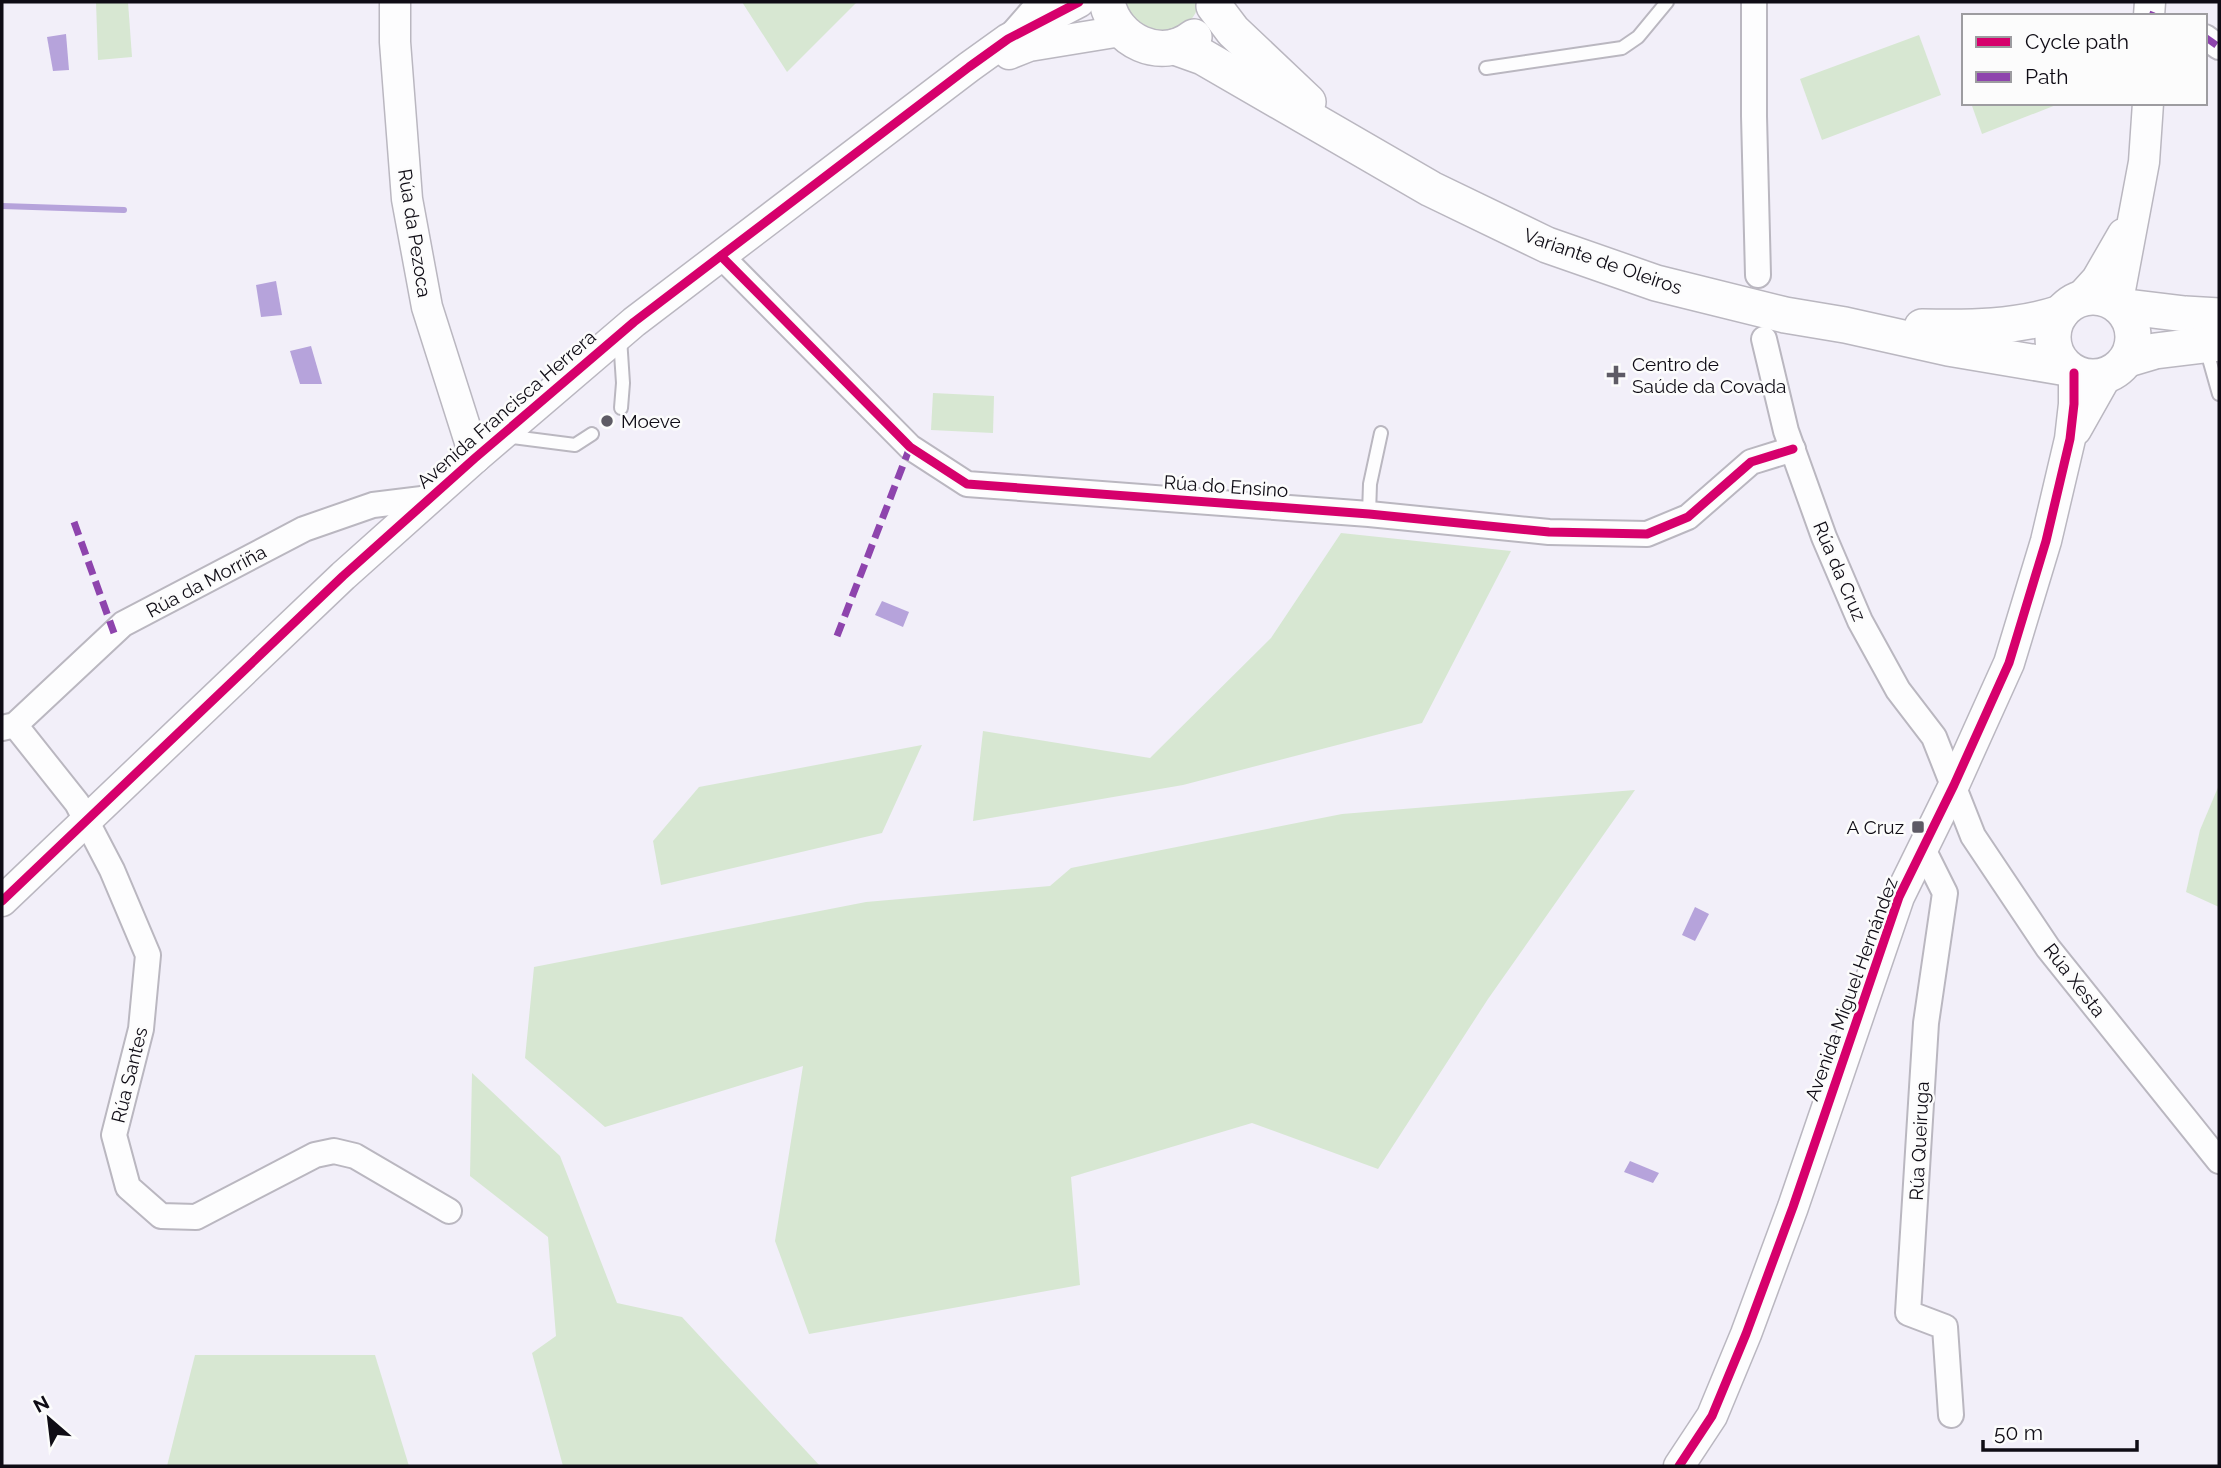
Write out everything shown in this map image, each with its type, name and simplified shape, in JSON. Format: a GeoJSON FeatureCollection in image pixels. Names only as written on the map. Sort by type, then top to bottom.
{"type":"FeatureCollection","features":[{"type":"Feature","properties":{"kind":"main road"},"geometry":{"type":"LineString","coordinates":[[1175,47],[1200,32],[1209,20],[1214,4]]}},
{"type":"Feature","properties":{"kind":"main road","name":"Variante de Oleiros"},"geometry":{"type":"LineString","coordinates":[[1214,4],[1233,31],[1340,135]]}},
{"type":"Feature","properties":{"kind":"main road","name":"Variante de Oleiros"},"geometry":{"type":"LineString","coordinates":[[1114,16],[1132,41],[1160,49],[1175,47],[1203,57],[1431,189],[1547,245],[1656,283],[1785,315],[1845,325]]}},
{"type":"Feature","properties":{"kind":"main road"},"geometry":{"type":"LineString","coordinates":[[1845,325],[2004,326],[2021,324],[2089,297],[2101,298],[2215,334]]}},
{"type":"Feature","properties":{"kind":"main road"},"geometry":{"type":"LineString","coordinates":[[2069,307],[2056,322],[2053,342],[2060,360],[2094,369],[2132,348],[2132,325],[2127,314],[2116,304]]}},
{"type":"Feature","properties":{"kind":"main road"},"geometry":{"type":"LineString","coordinates":[[1845,325],[1948,348],[2094,369],[2215,334]]}},
{"type":"Feature","properties":{"kind":"street","name":"Rúa da Pezoca"},"geometry":{"type":"LineString","coordinates":[[395,2],[395,42],[407,199],[427,307],[475,458]]}},
{"type":"Feature","properties":{"kind":"street","name":"Avenida Francisca Herrera"},"geometry":{"type":"LineString","coordinates":[[1008,39],[1040,2]]}},
{"type":"Feature","properties":{"kind":"street","name":"Avenida Francisca Herrera"},"geometry":{"type":"LineString","coordinates":[[2,901],[343,576],[501,435],[620,334],[969,67],[1008,39],[1079,2]]}},
{"type":"Feature","properties":{"kind":"street"},"geometry":{"type":"LineString","coordinates":[[1754,2],[1758,275]]}},
{"type":"Feature","properties":{"kind":"street","name":"Avenida Francisca Herrera"},"geometry":{"type":"LineString","coordinates":[[969,67],[1114,16]]}},
{"type":"Feature","properties":{"kind":"street"},"geometry":{"type":"LineString","coordinates":[[2116,304],[2144,162],[2148,105]]}},
{"type":"Feature","properties":{"kind":"street"},"geometry":{"type":"LineString","coordinates":[[2069,307],[2104,268],[2134,212]]}},
{"type":"Feature","properties":{"kind":"street","name":"Rúa do Ensino"},"geometry":{"type":"LineString","coordinates":[[721,256],[910,447],[967,484],[1369,514],[1549,533],[1647,534],[1688,517],[1751,462],[1793,449]]}},
{"type":"Feature","properties":{"kind":"street","name":"Rúa da Cruz"},"geometry":{"type":"LineString","coordinates":[[1764,339],[1786,431],[1824,537],[1860,621],[1898,690],[1934,737],[1954,785]]}},
{"type":"Feature","properties":{"kind":"street","name":"Avenida Miguel Hernández"},"geometry":{"type":"LineString","coordinates":[[1679,1466],[1712,1416],[1746,1334],[1798,1194],[1899,897],[1954,785],[2009,663],[2046,541],[2070,439],[2074,404],[2094,369]]}},
{"type":"Feature","properties":{"kind":"street","name":"Rúa da Morriña"},"geometry":{"type":"LineString","coordinates":[[86,821],[77,803],[8,727],[124,624],[304,529],[373,505],[430,498]]}},
{"type":"Feature","properties":{"kind":"street","name":"Rúa Xesta"},"geometry":{"type":"LineString","coordinates":[[1954,785],[1973,836],[2048,948],[2219,1161]]}},
{"type":"Feature","properties":{"kind":"street","name":"Rúa Santes"},"geometry":{"type":"LineString","coordinates":[[86,821],[112,870],[148,955],[141,1029],[114,1135],[128,1187],[161,1216],[196,1217],[315,1155],[334,1151],[355,1156],[449,1211]]}},
{"type":"Feature","properties":{"kind":"street","name":"Rúa Queiruga"},"geometry":{"type":"LineString","coordinates":[[1923,849],[1945,893],[1926,1023],[1909,1313],[1945,1327],[1951,1415]]}},
{"type":"Feature","properties":{"kind":"lane"},"geometry":{"type":"LineString","coordinates":[[1486,68],[1622,48],[1638,37],[1667,2]]}},
{"type":"Feature","properties":{"kind":"lane"},"geometry":{"type":"LineString","coordinates":[[620,334],[623,383],[621,408]]}},
{"type":"Feature","properties":{"kind":"lane"},"geometry":{"type":"LineString","coordinates":[[2215,334],[2219,394]]}},
{"type":"Feature","properties":{"kind":"lane"},"geometry":{"type":"LineString","coordinates":[[1369,514],[1370,484],[1381,433]]}},
{"type":"Feature","properties":{"kind":"lane"},"geometry":{"type":"LineString","coordinates":[[501,435],[575,445],[592,434]]}},
{"type":"Feature","properties":{"kind":"green space"},"geometry":{"type":"Polygon","coordinates":[[[96,2],[128,2],[132,57],[98,60],[96,2]]]}},
{"type":"Feature","properties":{"kind":"green space"},"geometry":{"type":"Polygon","coordinates":[[[742,2],[857,2],[787,72],[742,2]]]}},
{"type":"Feature","properties":{"kind":"green space"},"geometry":{"type":"Polygon","coordinates":[[[1125,2],[1200,2],[1194,16],[1185,25],[1164,32],[1141,24],[1125,2]]]}},
{"type":"Feature","properties":{"kind":"green space"},"geometry":{"type":"Polygon","coordinates":[[[1919,35],[1941,95],[1822,140],[1800,79],[1919,35]]]}},
{"type":"Feature","properties":{"kind":"green space"},"geometry":{"type":"Polygon","coordinates":[[[1972,105],[2056,105],[1982,134],[1972,105]]]}},
{"type":"Feature","properties":{"kind":"green space"},"geometry":{"type":"Polygon","coordinates":[[[933,393],[994,396],[993,433],[931,430],[933,393]]]}},
{"type":"Feature","properties":{"kind":"green space"},"geometry":{"type":"Polygon","coordinates":[[[1341,533],[1511,551],[1422,723],[1183,785],[973,821],[983,731],[1150,758],[1271,638],[1341,533]]]}},
{"type":"Feature","properties":{"kind":"green space"},"geometry":{"type":"Polygon","coordinates":[[[922,745],[882,833],[661,885],[653,841],[699,787],[922,745]]]}},
{"type":"Feature","properties":{"kind":"green space"},"geometry":{"type":"Polygon","coordinates":[[[2219,785],[2219,907],[2186,892],[2200,830],[2219,785]]]}},
{"type":"Feature","properties":{"kind":"green space"},"geometry":{"type":"Polygon","coordinates":[[[1635,790],[1488,999],[1378,1169],[1252,1123],[1071,1177],[1080,1285],[809,1334],[775,1241],[803,1066],[605,1127],[525,1058],[534,967],[866,902],[1050,886],[1071,868],[1342,814],[1635,790]]]}},
{"type":"Feature","properties":{"kind":"green space"},"geometry":{"type":"Polygon","coordinates":[[[472,1073],[560,1156],[617,1303],[682,1317],[820,1466],[563,1466],[532,1353],[556,1336],[548,1237],[470,1176],[472,1073]]]}},
{"type":"Feature","properties":{"kind":"green space"},"geometry":{"type":"Polygon","coordinates":[[[195,1355],[375,1355],[409,1466],[167,1466],[195,1355]]]}},
{"type":"Feature","properties":{"kind":"shaded area"},"geometry":{"type":"Polygon","coordinates":[[[66,34],[69,70],[53,71],[47,37],[66,34]]]}},
{"type":"Feature","properties":{"kind":"shaded area"},"geometry":{"type":"Polygon","coordinates":[[[276,281],[282,315],[261,317],[256,285],[276,281]]]}},
{"type":"Feature","properties":{"kind":"shaded area"},"geometry":{"type":"Polygon","coordinates":[[[311,346],[322,384],[300,384],[290,351],[311,346]]]}},
{"type":"Feature","properties":{"kind":"shaded area"},"geometry":{"type":"Polygon","coordinates":[[[882,601],[909,612],[903,627],[875,615],[882,601]]]}},
{"type":"Feature","properties":{"kind":"shaded area"},"geometry":{"type":"Polygon","coordinates":[[[1695,907],[1709,914],[1695,941],[1682,935],[1695,907]]]}},
{"type":"Feature","properties":{"kind":"shaded area"},"geometry":{"type":"Polygon","coordinates":[[[1630,1161],[1659,1173],[1653,1183],[1624,1172],[1630,1161]]]}},
{"type":"Feature","properties":{"kind":"waterway"},"geometry":{"type":"LineString","coordinates":[[2,206],[124,210]]}},
{"type":"Feature","properties":{"kind":"marked path"},"geometry":{"type":"LineString","coordinates":[[2207,38],[2219,47]]}},
{"type":"Feature","properties":{"kind":"marked path"},"geometry":{"type":"LineString","coordinates":[[837,636],[910,447]]}},
{"type":"Feature","properties":{"kind":"marked path"},"geometry":{"type":"LineString","coordinates":[[74,522],[114,633]]}},
{"type":"Feature","properties":{"kind":"cycle path"},"geometry":{"type":"LineString","coordinates":[[2,901],[343,576],[634,322],[969,67],[1008,39],[1079,2]]}},
{"type":"Feature","properties":{"kind":"cycle path"},"geometry":{"type":"LineString","coordinates":[[721,256],[910,447],[967,484],[1369,514],[1549,532],[1647,534],[1688,517],[1751,462],[1793,449]]}},
{"type":"Feature","properties":{"kind":"cycle path"},"geometry":{"type":"LineString","coordinates":[[1679,1466],[1712,1416],[1746,1334],[1793,1207],[1899,897],[1954,785],[2009,663],[2046,541],[2070,439],[2074,373]]}},
{"type":"Feature","properties":{"kind":"place","name":"Centro de Saúde da Covada"},"geometry":{"type":"Point","coordinates":[1616,375]}},
{"type":"Feature","properties":{"kind":"place","name":"Moeve"},"geometry":{"type":"Point","coordinates":[607,421]}},
{"type":"Feature","properties":{"kind":"place","name":"A Cruz"},"geometry":{"type":"Point","coordinates":[1918,827]}}]}
